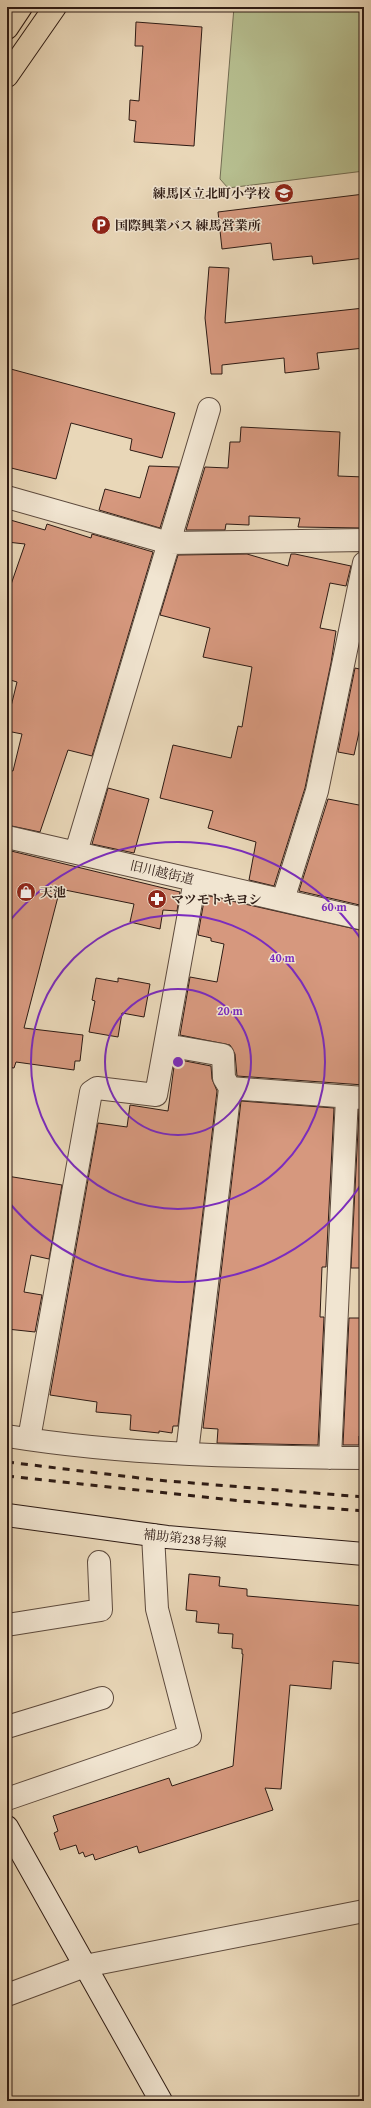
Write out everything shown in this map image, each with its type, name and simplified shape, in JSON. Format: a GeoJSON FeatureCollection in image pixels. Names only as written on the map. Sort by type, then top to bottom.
{"type":"FeatureCollection","features":[{"type":"Feature","properties":{"kind":"main road"},"geometry":{"type":"LineString","coordinates":[[7,28],[21,7]]}},
{"type":"Feature","properties":{"kind":"main road"},"geometry":{"type":"LineString","coordinates":[[7,76],[55,7]]}},
{"type":"Feature","properties":{"kind":"street"},"geometry":{"type":"LineString","coordinates":[[76,852],[209,409]]}},
{"type":"Feature","properties":{"kind":"street"},"geometry":{"type":"LineString","coordinates":[[7,497],[169,543],[364,540]]}},
{"type":"Feature","properties":{"kind":"street"},"geometry":{"type":"LineString","coordinates":[[283,900],[317,791],[364,563]]}},
{"type":"Feature","properties":{"kind":"street","name":"旧川越街道"},"geometry":{"type":"LineString","coordinates":[[7,837],[364,919]]}},
{"type":"Feature","properties":{"kind":"street"},"geometry":{"type":"LineString","coordinates":[[29,1439],[90,1092],[97,1088],[156,1094],[195,880]]}},
{"type":"Feature","properties":{"kind":"street"},"geometry":{"type":"LineString","coordinates":[[166,1045],[223,1055],[224,1078],[230,1088],[187,1453]]}},
{"type":"Feature","properties":{"kind":"street"},"geometry":{"type":"LineString","coordinates":[[230,1088],[355,1098],[330,1458]]}},
{"type":"Feature","properties":{"kind":"street"},"geometry":{"type":"LineString","coordinates":[[7,1436],[83,1446],[187,1453],[364,1458]]}},
{"type":"Feature","properties":{"kind":"street","name":"補助第238号線"},"geometry":{"type":"LineString","coordinates":[[7,1515],[153,1535],[364,1554]]}},
{"type":"Feature","properties":{"kind":"street"},"geometry":{"type":"LineString","coordinates":[[7,1799],[190,1736],[157,1609],[153,1535]]}},
{"type":"Feature","properties":{"kind":"street"},"geometry":{"type":"LineString","coordinates":[[7,1625],[101,1610],[98,1562]]}},
{"type":"Feature","properties":{"kind":"street"},"geometry":{"type":"LineString","coordinates":[[7,1727],[102,1698]]}},
{"type":"Feature","properties":{"kind":"street"},"geometry":{"type":"LineString","coordinates":[[7,1827],[161,2101]]}},
{"type":"Feature","properties":{"kind":"street"},"geometry":{"type":"LineString","coordinates":[[7,1995],[85,1966],[364,1911]]}},
{"type":"Feature","properties":{"kind":"green space"},"geometry":{"type":"Polygon","coordinates":[[[234,7],[364,7],[364,171],[228,188],[220,179],[234,7]]]}},
{"type":"Feature","properties":{"kind":"building"},"geometry":{"type":"Polygon","coordinates":[[[136,22],[202,27],[194,146],[134,142],[136,121],[129,120],[130,100],[139,101],[143,46],[135,46],[136,22]]]}},
{"type":"Feature","properties":{"kind":"building"},"geometry":{"type":"Polygon","coordinates":[[[364,194],[364,258],[313,264],[312,256],[273,260],[271,243],[222,249],[218,212],[364,194]]]}},
{"type":"Feature","properties":{"kind":"building"},"geometry":{"type":"Polygon","coordinates":[[[209,267],[229,268],[225,323],[364,308],[364,348],[317,353],[319,369],[285,373],[284,358],[222,365],[222,374],[211,374],[205,318],[209,267]]]}},
{"type":"Feature","properties":{"kind":"building"},"geometry":{"type":"Polygon","coordinates":[[[7,368],[175,413],[162,458],[130,450],[132,439],[71,423],[56,479],[7,467],[7,368]]]}},
{"type":"Feature","properties":{"kind":"building"},"geometry":{"type":"Polygon","coordinates":[[[241,427],[340,432],[338,476],[364,477],[362,528],[298,527],[300,518],[249,516],[249,525],[226,524],[225,530],[186,530],[205,467],[228,468],[230,442],[240,442],[241,427]]]}},
{"type":"Feature","properties":{"kind":"building"},"geometry":{"type":"Polygon","coordinates":[[[149,466],[179,467],[160,528],[99,510],[105,489],[140,498],[149,466]]]}},
{"type":"Feature","properties":{"kind":"building"},"geometry":{"type":"Polygon","coordinates":[[[7,519],[45,530],[47,524],[91,538],[92,534],[153,552],[92,756],[68,750],[40,832],[7,825],[7,770],[13,771],[22,734],[7,731],[7,723],[17,682],[7,679],[7,596],[25,544],[7,542],[7,519]]]}},
{"type":"Feature","properties":{"kind":"building"},"geometry":{"type":"Polygon","coordinates":[[[247,554],[288,566],[291,554],[295,554],[351,566],[346,586],[330,583],[320,628],[336,631],[331,663],[305,788],[274,886],[249,880],[256,842],[208,828],[213,811],[160,798],[173,745],[231,758],[238,726],[242,727],[252,667],[203,657],[210,628],[160,615],[178,555],[247,554]]]}},
{"type":"Feature","properties":{"kind":"building"},"geometry":{"type":"Polygon","coordinates":[[[355,668],[364,670],[364,710],[354,755],[338,752],[355,668]]]}},
{"type":"Feature","properties":{"kind":"building"},"geometry":{"type":"Polygon","coordinates":[[[108,788],[149,799],[134,853],[92,844],[108,788]]]}},
{"type":"Feature","properties":{"kind":"building"},"geometry":{"type":"Polygon","coordinates":[[[328,799],[364,806],[364,906],[299,891],[328,799]]]}},
{"type":"Feature","properties":{"kind":"building"},"geometry":{"type":"Polygon","coordinates":[[[7,850],[180,892],[177,911],[163,910],[160,929],[130,922],[134,904],[60,889],[24,1028],[83,1035],[80,1061],[75,1061],[74,1070],[16,1062],[14,1068],[7,1067],[7,850]]]}},
{"type":"Feature","properties":{"kind":"building"},"geometry":{"type":"Polygon","coordinates":[[[205,895],[364,931],[364,1085],[237,1076],[235,1054],[230,1045],[180,1035],[190,977],[217,982],[224,944],[211,941],[211,938],[198,935],[205,895]]]}},
{"type":"Feature","properties":{"kind":"building"},"geometry":{"type":"Polygon","coordinates":[[[96,978],[118,982],[118,978],[150,984],[144,1017],[122,1013],[118,1037],[89,1032],[95,1001],[92,1000],[96,978]]]}},
{"type":"Feature","properties":{"kind":"building"},"geometry":{"type":"Polygon","coordinates":[[[175,1059],[211,1066],[212,1079],[217,1091],[178,1426],[173,1426],[172,1433],[159,1431],[159,1433],[130,1430],[131,1415],[96,1412],[97,1402],[50,1395],[98,1123],[127,1127],[130,1105],[168,1111],[175,1059]]]}},
{"type":"Feature","properties":{"kind":"building"},"geometry":{"type":"Polygon","coordinates":[[[241,1101],[334,1108],[326,1267],[322,1267],[320,1317],[324,1317],[318,1445],[217,1443],[218,1429],[203,1428],[241,1101]]]}},
{"type":"Feature","properties":{"kind":"building"},"geometry":{"type":"Polygon","coordinates":[[[359,1110],[364,1110],[364,1268],[351,1268],[359,1110]]]}},
{"type":"Feature","properties":{"kind":"building"},"geometry":{"type":"Polygon","coordinates":[[[7,1176],[62,1185],[49,1259],[31,1255],[24,1292],[42,1295],[35,1332],[7,1329],[7,1176]]]}},
{"type":"Feature","properties":{"kind":"building"},"geometry":{"type":"Polygon","coordinates":[[[349,1318],[364,1318],[364,1436],[359,1436],[359,1445],[343,1445],[349,1318]]]}},
{"type":"Feature","properties":{"kind":"building"},"geometry":{"type":"Polygon","coordinates":[[[189,1574],[220,1577],[219,1586],[247,1589],[247,1596],[364,1606],[364,1664],[333,1661],[331,1689],[290,1685],[281,1789],[265,1788],[273,1810],[139,1853],[137,1846],[95,1860],[93,1854],[85,1857],[83,1852],[79,1854],[76,1845],[60,1850],[54,1833],[58,1831],[53,1816],[169,1778],[172,1786],[233,1766],[243,1654],[242,1649],[232,1648],[233,1634],[218,1633],[219,1624],[196,1622],[197,1611],[186,1610],[189,1574]]]}},
{"type":"Feature","properties":{"kind":"railway"},"geometry":{"type":"LineString","coordinates":[[7,1462],[156,1480],[364,1497]]}},
{"type":"Feature","properties":{"kind":"railway"},"geometry":{"type":"LineString","coordinates":[[7,1476],[241,1501],[364,1511]]}},
{"type":"Feature","properties":{"kind":"place","name":"練馬区立北町小学校"},"geometry":{"type":"Point","coordinates":[284,193]}},
{"type":"Feature","properties":{"kind":"place","name":"国際興業バス 練馬営業所"},"geometry":{"type":"Point","coordinates":[101,225]}},
{"type":"Feature","properties":{"kind":"place","name":"天池"},"geometry":{"type":"Point","coordinates":[26,892]}},
{"type":"Feature","properties":{"kind":"place","name":"マツモトキヨシ"},"geometry":{"type":"Point","coordinates":[157,899]}}]}
